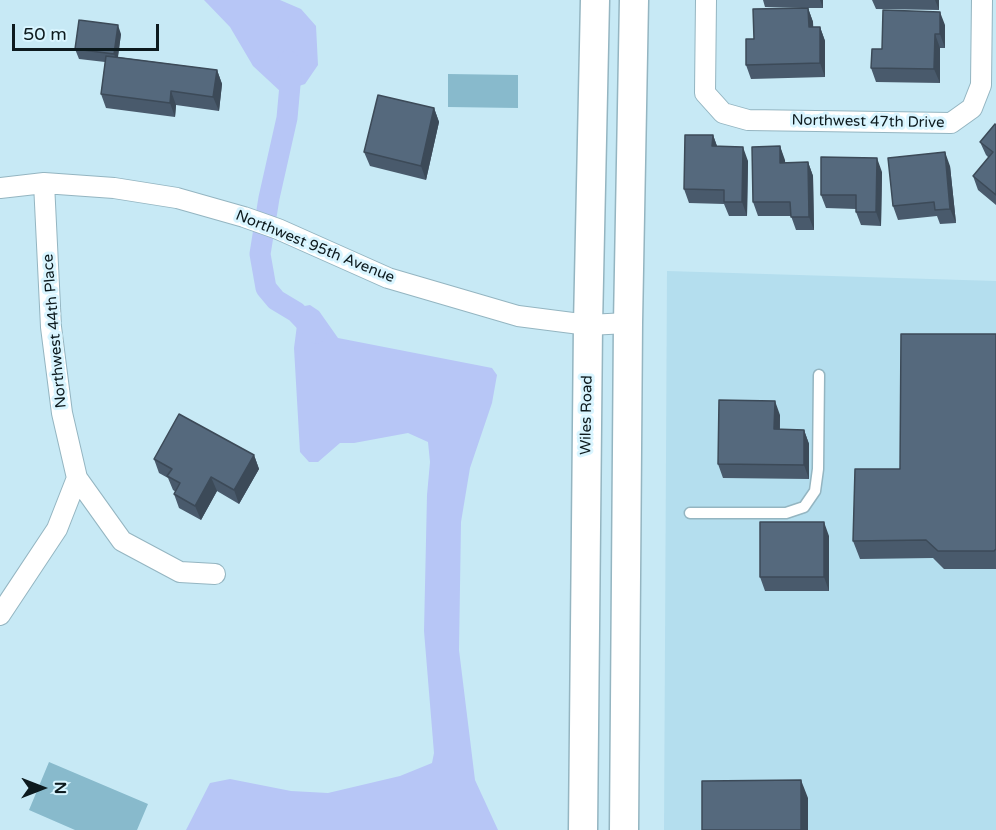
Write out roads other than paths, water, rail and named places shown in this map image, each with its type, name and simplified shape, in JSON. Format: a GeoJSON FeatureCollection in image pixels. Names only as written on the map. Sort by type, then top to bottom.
{"type":"FeatureCollection","features":[{"type":"Feature","properties":{"kind":"main road","name":"Wiles Road"},"geometry":{"type":"LineString","coordinates":[[584,830],[588,325],[595,0]]}},
{"type":"Feature","properties":{"kind":"main road"},"geometry":{"type":"LineString","coordinates":[[624,830],[628,323],[634,0]]}},
{"type":"Feature","properties":{"kind":"street","name":"Northwest 47th Drive"},"geometry":{"type":"LineString","coordinates":[[706,0],[705,93],[723,113],[748,120],[951,123],[972,108],[981,85],[982,0]]}},
{"type":"Feature","properties":{"kind":"street","name":"Northwest 95th Avenue"},"geometry":{"type":"LineString","coordinates":[[0,188],[44,183],[114,188],[177,198],[278,229],[388,278],[518,316],[588,325],[628,323]]}},
{"type":"Feature","properties":{"kind":"street","name":"Northwest 44th Place"},"geometry":{"type":"LineString","coordinates":[[44,183],[51,327],[62,412],[77,478],[122,541],[180,572],[215,574]]}},
{"type":"Feature","properties":{"kind":"street"},"geometry":{"type":"LineString","coordinates":[[0,615],[57,529],[77,478]]}},
{"type":"Feature","properties":{"kind":"lane"},"geometry":{"type":"LineString","coordinates":[[690,513],[786,513],[804,507],[815,491],[818,469],[819,375]]}},
{"type":"Feature","properties":{"kind":"waterway"},"geometry":{"type":"LineString","coordinates":[[288,61],[291,74],[287,118],[269,198],[260,254],[266,288],[276,300],[296,312],[316,333]]}}]}
